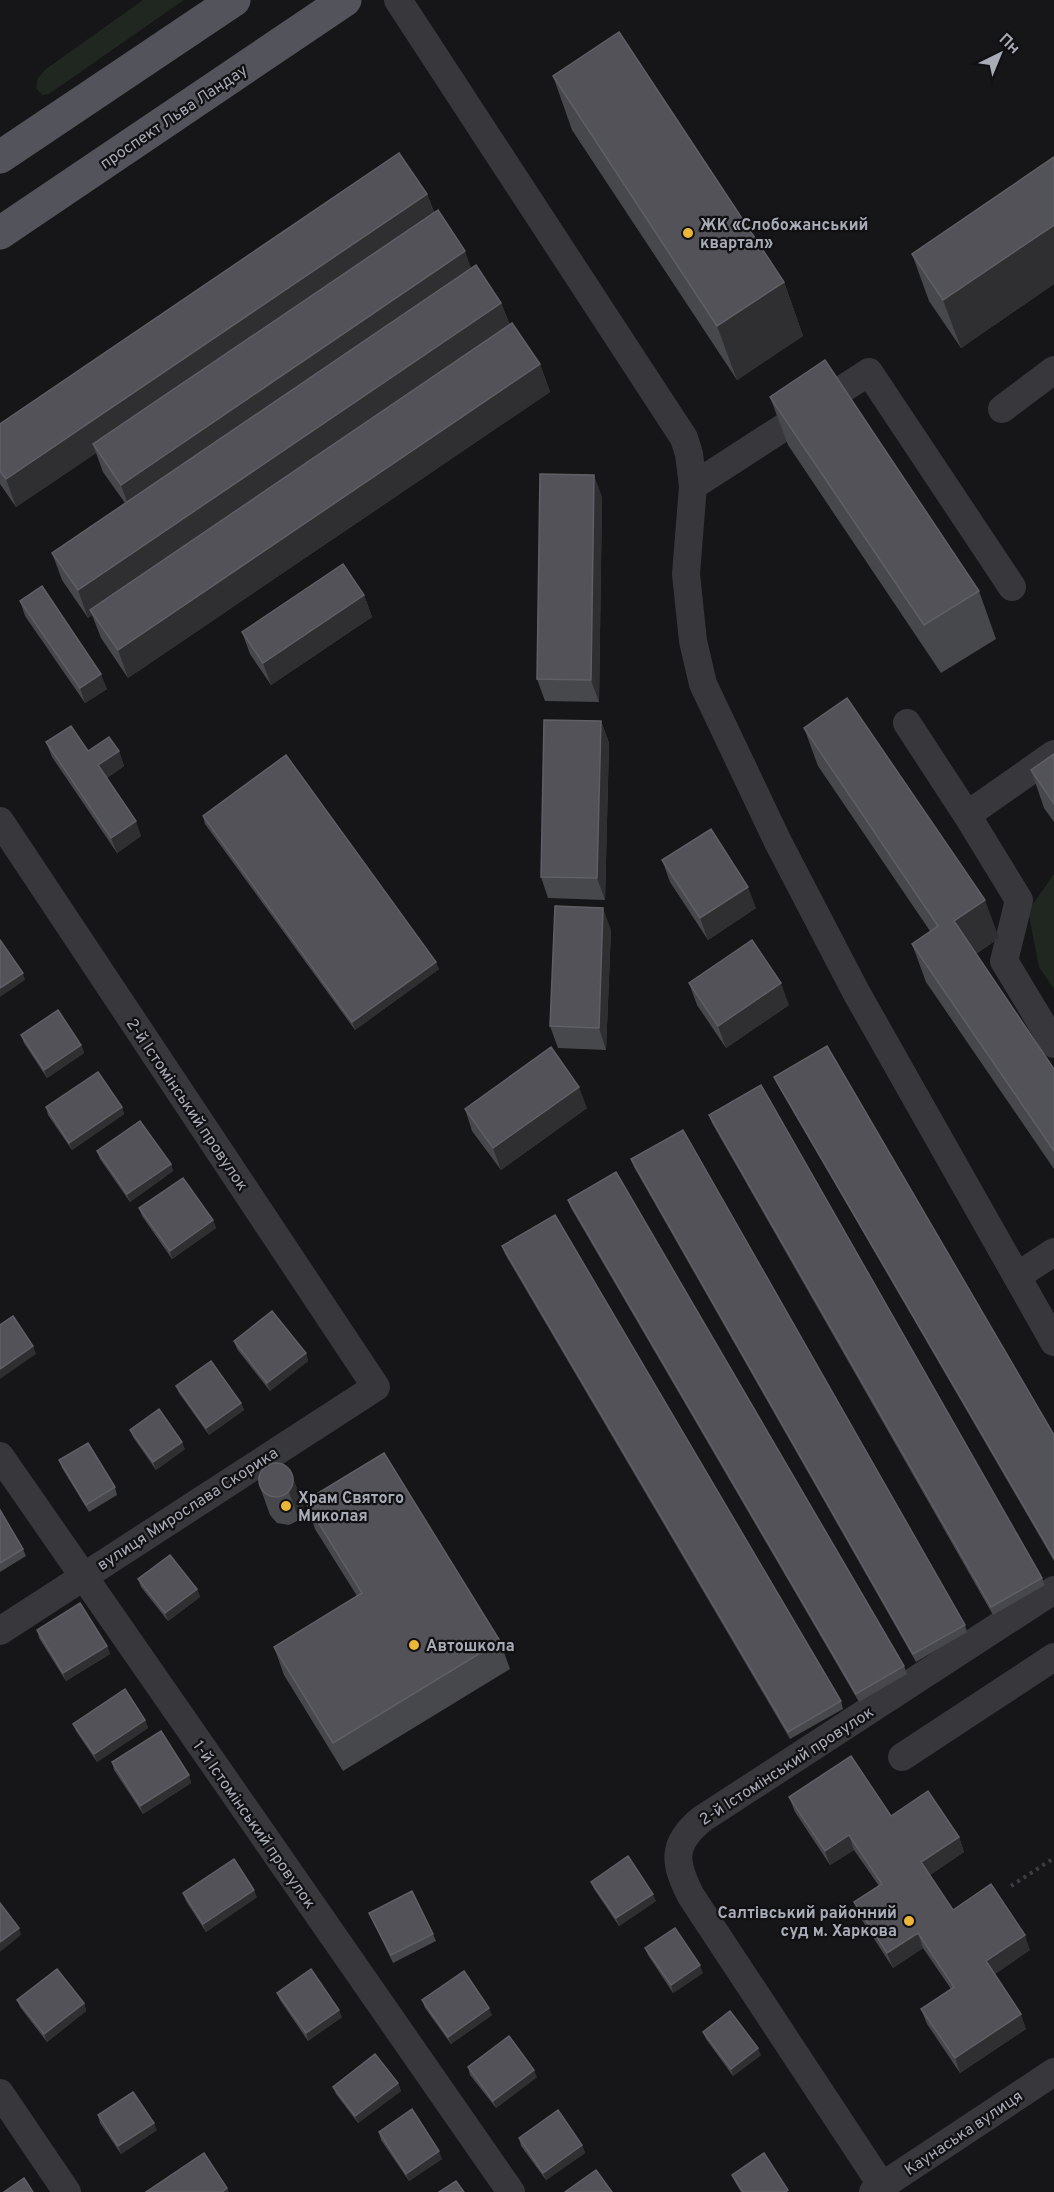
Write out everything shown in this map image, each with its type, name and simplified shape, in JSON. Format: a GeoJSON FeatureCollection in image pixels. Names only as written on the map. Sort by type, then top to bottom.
{"type":"FeatureCollection","features":[{"type":"Feature","properties":{"kind":"main road"},"geometry":{"type":"LineString","coordinates":[[0,157],[234,0]]}},
{"type":"Feature","properties":{"kind":"main road","name":"проспект Льва Ландау"},"geometry":{"type":"LineString","coordinates":[[0,232],[345,0]]}},
{"type":"Feature","properties":{"kind":"street"},"geometry":{"type":"LineString","coordinates":[[398,0],[684,438],[689,454],[693,486],[686,574],[693,641],[703,684],[777,842],[856,992],[1054,1342]]}},
{"type":"Feature","properties":{"kind":"street"},"geometry":{"type":"LineString","coordinates":[[1002,409],[1054,370]]}},
{"type":"Feature","properties":{"kind":"street"},"geometry":{"type":"LineString","coordinates":[[693,486],[869,372],[1012,587]]}},
{"type":"Feature","properties":{"kind":"street"},"geometry":{"type":"LineString","coordinates":[[907,723],[1019,900],[1004,961],[1054,1044]]}},
{"type":"Feature","properties":{"kind":"street"},"geometry":{"type":"LineString","coordinates":[[967,815],[1054,753]]}},
{"type":"Feature","properties":{"kind":"street","name":"2-й Істомінський провулок"},"geometry":{"type":"LineString","coordinates":[[0,821],[376,1387]]}},
{"type":"Feature","properties":{"kind":"street"},"geometry":{"type":"LineString","coordinates":[[1017,1276],[1054,1252]]}},
{"type":"Feature","properties":{"kind":"street","name":"вулиця Мирослава Скорика"},"geometry":{"type":"LineString","coordinates":[[0,1631],[376,1387]]}},
{"type":"Feature","properties":{"kind":"street","name":"1-й Істомінський провулок"},"geometry":{"type":"LineString","coordinates":[[0,1456],[511,2192]]}},
{"type":"Feature","properties":{"kind":"street","name":"2-й Істомінський провулок"},"geometry":{"type":"LineString","coordinates":[[877,2189],[691,1896],[677,1862],[678,1851],[686,1833],[702,1819],[1054,1590]]}},
{"type":"Feature","properties":{"kind":"street"},"geometry":{"type":"LineString","coordinates":[[902,1757],[1054,1657]]}},
{"type":"Feature","properties":{"kind":"street","name":"Каунаська вулиця"},"geometry":{"type":"LineString","coordinates":[[877,2189],[1054,2072]]}},
{"type":"Feature","properties":{"kind":"street"},"geometry":{"type":"LineString","coordinates":[[0,2092],[67,2192]]}},
{"type":"Feature","properties":{"kind":"path"},"geometry":{"type":"LineString","coordinates":[[1011,1886],[1054,1858]]}},
{"type":"Feature","properties":{"kind":"shaded area"},"geometry":{"type":"Polygon","coordinates":[[[143,0],[184,0],[49,94],[42,95],[36,88],[38,78],[46,69],[143,0]]]}},
{"type":"Feature","properties":{"kind":"shaded area"},"geometry":{"type":"Polygon","coordinates":[[[1054,874],[1054,989],[1039,967],[1028,911],[1054,874]]]}},
{"type":"Feature","properties":{"kind":"building","name":"ЖК «Слобожанський квартал»"},"geometry":{"type":"Polygon","coordinates":[[[619,32],[784,282],[717,326],[553,76],[619,32]]]}},
{"type":"Feature","properties":{"kind":"building"},"geometry":{"type":"Polygon","coordinates":[[[399,153],[427,194],[6,479],[0,471],[0,424],[399,153]]]}},
{"type":"Feature","properties":{"kind":"building"},"geometry":{"type":"Polygon","coordinates":[[[1054,157],[1054,225],[943,300],[912,254],[1054,157]]]}},
{"type":"Feature","properties":{"kind":"building"},"geometry":{"type":"Polygon","coordinates":[[[438,210],[465,251],[121,485],[93,444],[438,210]]]}},
{"type":"Feature","properties":{"kind":"building"},"geometry":{"type":"Polygon","coordinates":[[[476,265],[501,303],[78,590],[52,553],[476,265]]]}},
{"type":"Feature","properties":{"kind":"building"},"geometry":{"type":"Polygon","coordinates":[[[512,323],[540,364],[118,650],[90,610],[512,323]]]}},
{"type":"Feature","properties":{"kind":"building"},"geometry":{"type":"Polygon","coordinates":[[[825,360],[979,591],[924,625],[770,397],[825,360]]]}},
{"type":"Feature","properties":{"kind":"building"},"geometry":{"type":"Polygon","coordinates":[[[540,474],[594,475],[591,680],[537,679],[540,474]]]}},
{"type":"Feature","properties":{"kind":"building"},"geometry":{"type":"Polygon","coordinates":[[[343,564],[364,595],[263,663],[242,632],[343,564]]]}},
{"type":"Feature","properties":{"kind":"building"},"geometry":{"type":"Polygon","coordinates":[[[42,586],[101,674],[80,688],[20,601],[42,586]]]}},
{"type":"Feature","properties":{"kind":"building"},"geometry":{"type":"Polygon","coordinates":[[[847,698],[985,900],[954,921],[1054,1069],[1054,1151],[912,944],[938,926],[804,728],[847,698]]]}},
{"type":"Feature","properties":{"kind":"building"},"geometry":{"type":"Polygon","coordinates":[[[544,720],[601,721],[597,878],[541,877],[544,720]]]}},
{"type":"Feature","properties":{"kind":"building"},"geometry":{"type":"Polygon","coordinates":[[[71,726],[88,751],[109,737],[119,751],[98,765],[136,821],[111,838],[46,742],[71,726]]]}},
{"type":"Feature","properties":{"kind":"building"},"geometry":{"type":"Polygon","coordinates":[[[1054,754],[1054,804],[1031,770],[1054,754]]]}},
{"type":"Feature","properties":{"kind":"building"},"geometry":{"type":"Polygon","coordinates":[[[286,755],[436,962],[352,1022],[203,816],[286,755]]]}},
{"type":"Feature","properties":{"kind":"building"},"geometry":{"type":"Polygon","coordinates":[[[711,829],[748,887],[700,918],[662,860],[711,829]]]}},
{"type":"Feature","properties":{"kind":"building"},"geometry":{"type":"Polygon","coordinates":[[[555,906],[603,908],[599,1028],[550,1026],[555,906]]]}},
{"type":"Feature","properties":{"kind":"building"},"geometry":{"type":"Polygon","coordinates":[[[0,940],[23,973],[0,988],[0,940]]]}},
{"type":"Feature","properties":{"kind":"building"},"geometry":{"type":"Polygon","coordinates":[[[752,940],[781,983],[718,1026],[689,983],[752,940]]]}},
{"type":"Feature","properties":{"kind":"building"},"geometry":{"type":"Polygon","coordinates":[[[58,1010],[81,1045],[44,1070],[21,1035],[58,1010]]]}},
{"type":"Feature","properties":{"kind":"building"},"geometry":{"type":"Polygon","coordinates":[[[827,1046],[1054,1435],[1054,1558],[774,1077],[827,1046]]]}},
{"type":"Feature","properties":{"kind":"building"},"geometry":{"type":"Polygon","coordinates":[[[551,1047],[579,1087],[493,1148],[465,1109],[551,1047]]]}},
{"type":"Feature","properties":{"kind":"building"},"geometry":{"type":"Polygon","coordinates":[[[98,1072],[122,1107],[69,1143],[46,1107],[98,1072]]]}},
{"type":"Feature","properties":{"kind":"building"},"geometry":{"type":"Polygon","coordinates":[[[761,1085],[1042,1578],[991,1607],[709,1115],[761,1085]]]}},
{"type":"Feature","properties":{"kind":"building"},"geometry":{"type":"Polygon","coordinates":[[[140,1121],[171,1164],[127,1194],[97,1151],[140,1121]]]}},
{"type":"Feature","properties":{"kind":"building"},"geometry":{"type":"Polygon","coordinates":[[[683,1130],[965,1625],[913,1654],[631,1159],[683,1130]]]}},
{"type":"Feature","properties":{"kind":"building"},"geometry":{"type":"Polygon","coordinates":[[[616,1172],[904,1666],[856,1694],[568,1200],[616,1172]]]}},
{"type":"Feature","properties":{"kind":"building"},"geometry":{"type":"Polygon","coordinates":[[[183,1178],[213,1220],[170,1251],[139,1208],[183,1178]]]}},
{"type":"Feature","properties":{"kind":"building"},"geometry":{"type":"Polygon","coordinates":[[[555,1215],[841,1701],[788,1732],[502,1246],[555,1215]]]}},
{"type":"Feature","properties":{"kind":"building"},"geometry":{"type":"Polygon","coordinates":[[[272,1311],[306,1353],[267,1383],[234,1341],[272,1311]]]}},
{"type":"Feature","properties":{"kind":"building"},"geometry":{"type":"Polygon","coordinates":[[[13,1316],[33,1346],[0,1369],[0,1325],[13,1316]]]}},
{"type":"Feature","properties":{"kind":"building"},"geometry":{"type":"Polygon","coordinates":[[[211,1361],[241,1403],[206,1428],[176,1386],[211,1361]]]}},
{"type":"Feature","properties":{"kind":"building"},"geometry":{"type":"Polygon","coordinates":[[[159,1409],[182,1442],[153,1462],[130,1430],[159,1409]]]}},
{"type":"Feature","properties":{"kind":"building"},"geometry":{"type":"Polygon","coordinates":[[[88,1443],[115,1487],[86,1505],[59,1460],[88,1443]]]}},
{"type":"Feature","properties":{"kind":"building","name":"Автошкола"},"geometry":{"type":"Polygon","coordinates":[[[384,1453],[500,1641],[333,1743],[274,1647],[362,1593],[305,1501],[384,1453]]]}},
{"type":"Feature","properties":{"kind":"building"},"geometry":{"type":"Polygon","coordinates":[[[276,1463],[288,1468],[293,1480],[288,1492],[276,1497],[264,1492],[259,1480],[264,1468],[276,1463]]]}},
{"type":"Feature","properties":{"kind":"building"},"geometry":{"type":"Polygon","coordinates":[[[0,1510],[23,1549],[0,1563],[0,1510]]]}},
{"type":"Feature","properties":{"kind":"building"},"geometry":{"type":"Polygon","coordinates":[[[170,1555],[197,1589],[165,1613],[138,1579],[170,1555]]]}},
{"type":"Feature","properties":{"kind":"building"},"geometry":{"type":"Polygon","coordinates":[[[80,1603],[107,1646],[63,1673],[37,1630],[80,1603]]]}},
{"type":"Feature","properties":{"kind":"building"},"geometry":{"type":"Polygon","coordinates":[[[125,1689],[145,1720],[94,1754],[73,1724],[125,1689]]]}},
{"type":"Feature","properties":{"kind":"building"},"geometry":{"type":"Polygon","coordinates":[[[161,1731],[189,1775],[140,1806],[112,1762],[161,1731]]]}},
{"type":"Feature","properties":{"kind":"building","name":"Салтівський районний суд м. Харкова"},"geometry":{"type":"Polygon","coordinates":[[[851,1756],[891,1816],[928,1791],[959,1837],[921,1862],[953,1910],[991,1884],[1025,1935],[986,1961],[1021,2014],[955,2058],[921,2009],[954,1987],[918,1933],[887,1953],[854,1902],[882,1884],[849,1835],[825,1851],[789,1797],[851,1756]]]}},
{"type":"Feature","properties":{"kind":"building"},"geometry":{"type":"Polygon","coordinates":[[[628,1856],[653,1894],[616,1918],[591,1882],[628,1856]]]}},
{"type":"Feature","properties":{"kind":"building"},"geometry":{"type":"Polygon","coordinates":[[[234,1859],[254,1890],[203,1924],[183,1893],[234,1859]]]}},
{"type":"Feature","properties":{"kind":"building"},"geometry":{"type":"Polygon","coordinates":[[[412,1891],[433,1934],[391,1955],[369,1913],[412,1891]]]}},
{"type":"Feature","properties":{"kind":"building"},"geometry":{"type":"Polygon","coordinates":[[[0,1903],[19,1928],[0,1942],[0,1903]]]}},
{"type":"Feature","properties":{"kind":"building"},"geometry":{"type":"Polygon","coordinates":[[[675,1928],[700,1965],[671,1985],[645,1948],[675,1928]]]}},
{"type":"Feature","properties":{"kind":"building"},"geometry":{"type":"Polygon","coordinates":[[[57,1969],[84,2003],[44,2034],[17,2000],[57,1969]]]}},
{"type":"Feature","properties":{"kind":"building"},"geometry":{"type":"Polygon","coordinates":[[[311,1969],[339,2010],[306,2033],[277,1993],[311,1969]]]}},
{"type":"Feature","properties":{"kind":"building"},"geometry":{"type":"Polygon","coordinates":[[[464,1971],[489,2008],[448,2037],[422,2000],[464,1971]]]}},
{"type":"Feature","properties":{"kind":"building"},"geometry":{"type":"Polygon","coordinates":[[[730,2011],[758,2048],[731,2069],[703,2032],[730,2011]]]}},
{"type":"Feature","properties":{"kind":"building"},"geometry":{"type":"Polygon","coordinates":[[[509,2036],[534,2070],[493,2101],[468,2067],[509,2036]]]}},
{"type":"Feature","properties":{"kind":"building"},"geometry":{"type":"Polygon","coordinates":[[[375,2054],[398,2083],[355,2116],[333,2087],[375,2054]]]}},
{"type":"Feature","properties":{"kind":"building"},"geometry":{"type":"Polygon","coordinates":[[[133,2092],[154,2123],[118,2146],[98,2115],[133,2092]]]}},
{"type":"Feature","properties":{"kind":"building"},"geometry":{"type":"Polygon","coordinates":[[[412,2109],[439,2151],[406,2174],[379,2132],[412,2109]]]}},
{"type":"Feature","properties":{"kind":"building"},"geometry":{"type":"Polygon","coordinates":[[[558,2110],[582,2145],[543,2173],[519,2138],[558,2110]]]}},
{"type":"Feature","properties":{"kind":"building"},"geometry":{"type":"Polygon","coordinates":[[[204,2153],[227,2188],[222,2192],[146,2192],[204,2153]]]}},
{"type":"Feature","properties":{"kind":"building"},"geometry":{"type":"Polygon","coordinates":[[[764,2153],[788,2190],[785,2192],[743,2192],[732,2175],[764,2153]]]}},
{"type":"Feature","properties":{"kind":"building"},"geometry":{"type":"Polygon","coordinates":[[[596,2170],[612,2192],[565,2192],[596,2170]]]}},
{"type":"Feature","properties":{"kind":"building"},"geometry":{"type":"Polygon","coordinates":[[[24,2178],[33,2192],[4,2192],[24,2178]]]}},
{"type":"Feature","properties":{"kind":"building"},"geometry":{"type":"Polygon","coordinates":[[[456,2181],[464,2192],[439,2192],[456,2181]]]}},
{"type":"Feature","properties":{"kind":"place","name":"ЖК «Слобожанський квартал»"},"geometry":{"type":"Point","coordinates":[688,233]}},
{"type":"Feature","properties":{"kind":"place","name":"Храм Святого Миколая"},"geometry":{"type":"Point","coordinates":[286,1506]}},
{"type":"Feature","properties":{"kind":"place","name":"Автошкола"},"geometry":{"type":"Point","coordinates":[414,1645]}},
{"type":"Feature","properties":{"kind":"place","name":"Салтівський районний суд м. Харкова"},"geometry":{"type":"Point","coordinates":[909,1921]}}]}
